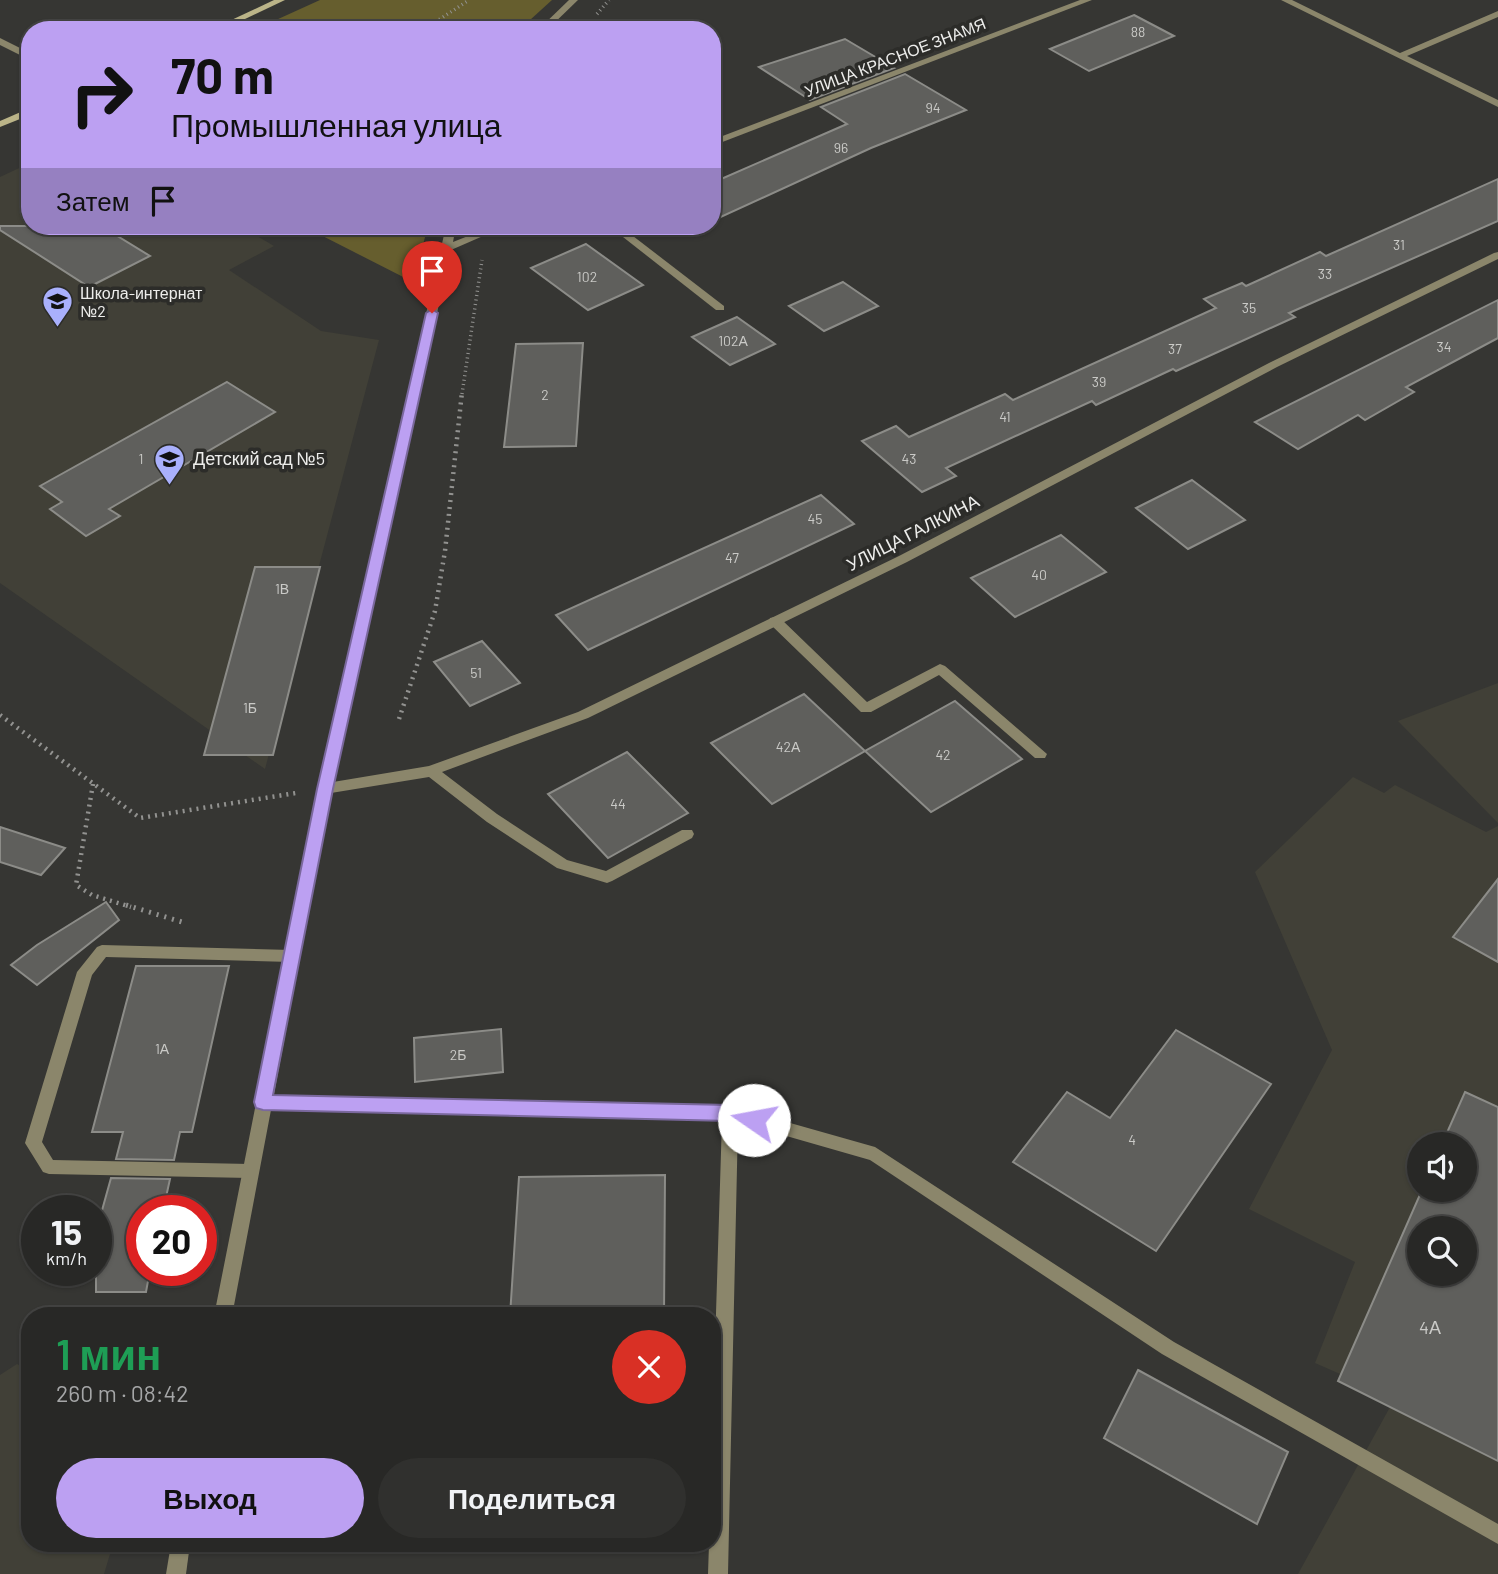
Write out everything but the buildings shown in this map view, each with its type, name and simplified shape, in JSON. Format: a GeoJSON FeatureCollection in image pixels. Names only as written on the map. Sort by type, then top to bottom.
{"type":"FeatureCollection","features":[{"type":"Feature","properties":{"kind":"main road"},"geometry":{"type":"LineString","coordinates":[[234,21],[281,0]]}},
{"type":"Feature","properties":{"kind":"main road"},"geometry":{"type":"LineString","coordinates":[[0,124],[21,115]]}},
{"type":"Feature","properties":{"kind":"street"},"geometry":{"type":"LineString","coordinates":[[552,21],[574,0]]}},
{"type":"Feature","properties":{"kind":"street","name":"УЛИЦА КРАСНОЕ ЗНАМЯ"},"geometry":{"type":"LineString","coordinates":[[721,140],[1088,0]]}},
{"type":"Feature","properties":{"kind":"street"},"geometry":{"type":"LineString","coordinates":[[1285,0],[1498,104]]}},
{"type":"Feature","properties":{"kind":"street"},"geometry":{"type":"LineString","coordinates":[[1400,56],[1498,14]]}},
{"type":"Feature","properties":{"kind":"street"},"geometry":{"type":"LineString","coordinates":[[0,41],[21,52]]}},
{"type":"Feature","properties":{"kind":"street"},"geometry":{"type":"LineString","coordinates":[[225,1307],[325,789],[449,235]]}},
{"type":"Feature","properties":{"kind":"street"},"geometry":{"type":"LineString","coordinates":[[447,248],[478,235]]}},
{"type":"Feature","properties":{"kind":"street"},"geometry":{"type":"LineString","coordinates":[[626,235],[720,308]]}},
{"type":"Feature","properties":{"kind":"street","name":"УЛИЦА ГАЛКИНА"},"geometry":{"type":"LineString","coordinates":[[325,789],[431,771],[583,715],[903,559],[1273,365],[1498,255]]}},
{"type":"Feature","properties":{"kind":"street"},"geometry":{"type":"LineString","coordinates":[[775,621],[866,709],[940,669],[1040,754]]}},
{"type":"Feature","properties":{"kind":"street"},"geometry":{"type":"LineString","coordinates":[[431,771],[492,818],[562,864],[607,877],[687,834]]}},
{"type":"Feature","properties":{"kind":"street"},"geometry":{"type":"LineString","coordinates":[[250,1171],[49,1167],[33,1143],[85,972],[102,951],[291,956]]}},
{"type":"Feature","properties":{"kind":"street"},"geometry":{"type":"LineString","coordinates":[[263,1102],[730,1113],[875,1154],[1168,1348],[1498,1534]]}},
{"type":"Feature","properties":{"kind":"street"},"geometry":{"type":"LineString","coordinates":[[721,1459],[730,1113]]}},
{"type":"Feature","properties":{"kind":"street"},"geometry":{"type":"LineString","coordinates":[[176,1574],[180,1552]]}},
{"type":"Feature","properties":{"kind":"street"},"geometry":{"type":"LineString","coordinates":[[718,1574],[719,1552]]}},
{"type":"Feature","properties":{"kind":"path"},"geometry":{"type":"LineString","coordinates":[[437,21],[469,0]]}},
{"type":"Feature","properties":{"kind":"path"},"geometry":{"type":"LineString","coordinates":[[399,719],[435,611],[445,551],[457,425],[487,235]]}},
{"type":"Feature","properties":{"kind":"path"},"geometry":{"type":"LineString","coordinates":[[0,715],[140,818],[325,789]]}},
{"type":"Feature","properties":{"kind":"path"},"geometry":{"type":"LineString","coordinates":[[93,784],[76,885],[92,895],[194,926]]}},
{"type":"Feature","properties":{"kind":"shaded area"},"geometry":{"type":"Polygon","coordinates":[[[320,0],[552,0],[529,21],[274,21],[320,0]]]}},
{"type":"Feature","properties":{"kind":"shaded area","name":"Детский сад №5"},"geometry":{"type":"Polygon","coordinates":[[[21,167],[21,235],[255,235],[274,246],[229,270],[321,331],[379,340],[265,769],[0,583],[0,177],[21,167]]]}},
{"type":"Feature","properties":{"kind":"shaded area"},"geometry":{"type":"Polygon","coordinates":[[[321,235],[426,235],[413,282],[321,235]]]}},
{"type":"Feature","properties":{"kind":"shaded area"},"geometry":{"type":"Polygon","coordinates":[[[1498,683],[1498,823],[1398,721],[1498,683]]]}},
{"type":"Feature","properties":{"kind":"shaded area"},"geometry":{"type":"Polygon","coordinates":[[[1353,777],[1384,793],[1395,785],[1486,832],[1498,826],[1498,1574],[1298,1574],[1395,1398],[1315,1363],[1355,1262],[1249,1209],[1332,1050],[1255,872],[1353,777]]]}},
{"type":"Feature","properties":{"kind":"shaded area"},"geometry":{"type":"Polygon","coordinates":[[[17,1364],[21,1366],[21,1552],[111,1552],[104,1574],[0,1574],[0,1375],[17,1364]]]}},
{"type":"Feature","properties":{"kind":"place","name":"Школа-интернат №2"},"geometry":{"type":"Point","coordinates":[57,329]}},
{"type":"Feature","properties":{"kind":"place","name":"Детский сад №5"},"geometry":{"type":"Point","coordinates":[170,486]}},
{"type":"Feature","properties":{"kind":"route"},"geometry":{"type":"LineString","coordinates":[[432,313],[325,789],[263,1102],[730,1113],[754,1120]]}}]}
